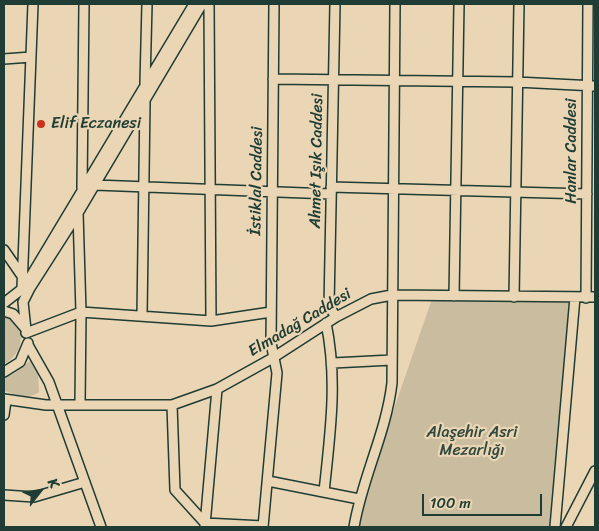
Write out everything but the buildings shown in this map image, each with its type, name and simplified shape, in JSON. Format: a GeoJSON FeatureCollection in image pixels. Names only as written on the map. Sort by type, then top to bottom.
{"type":"FeatureCollection","features":[{"type":"Feature","properties":{"kind":"street"},"geometry":{"type":"LineString","coordinates":[[33,4],[22,276],[26,332],[28,344],[58,404],[101,527]]}},
{"type":"Feature","properties":{"kind":"street"},"geometry":{"type":"LineString","coordinates":[[82,191],[84,4]]}},
{"type":"Feature","properties":{"kind":"street"},"geometry":{"type":"LineString","coordinates":[[145,84],[147,4]]}},
{"type":"Feature","properties":{"kind":"street"},"geometry":{"type":"LineString","coordinates":[[4,303],[22,289],[194,4]]}},
{"type":"Feature","properties":{"kind":"street"},"geometry":{"type":"LineString","coordinates":[[23,302],[78,214],[202,4]]}},
{"type":"Feature","properties":{"kind":"street"},"geometry":{"type":"LineString","coordinates":[[209,4],[211,321]]}},
{"type":"Feature","properties":{"kind":"street","name":"İstiklal Caddesi"},"geometry":{"type":"LineString","coordinates":[[263,527],[278,373],[271,343],[274,4]]}},
{"type":"Feature","properties":{"kind":"street","name":"Ahmet Işık Caddesi"},"geometry":{"type":"LineString","coordinates":[[334,4],[330,306],[336,317]]}},
{"type":"Feature","properties":{"kind":"street"},"geometry":{"type":"LineString","coordinates":[[354,527],[359,499],[384,428],[391,393],[395,4]]}},
{"type":"Feature","properties":{"kind":"street"},"geometry":{"type":"LineString","coordinates":[[454,296],[459,4]]}},
{"type":"Feature","properties":{"kind":"street"},"geometry":{"type":"LineString","coordinates":[[514,297],[519,4]]}},
{"type":"Feature","properties":{"kind":"street","name":"Hanlar Caddesi"},"geometry":{"type":"LineString","coordinates":[[588,4],[592,86],[587,194],[591,298]]}},
{"type":"Feature","properties":{"kind":"street"},"geometry":{"type":"LineString","coordinates":[[4,59],[31,57]]}},
{"type":"Feature","properties":{"kind":"street"},"geometry":{"type":"LineString","coordinates":[[273,79],[517,82],[592,86]]}},
{"type":"Feature","properties":{"kind":"street"},"geometry":{"type":"LineString","coordinates":[[142,316],[145,100]]}},
{"type":"Feature","properties":{"kind":"street"},"geometry":{"type":"LineString","coordinates":[[95,185],[144,188],[587,194]]}},
{"type":"Feature","properties":{"kind":"street"},"geometry":{"type":"LineString","coordinates":[[78,214],[81,312],[80,404]]}},
{"type":"Feature","properties":{"kind":"street"},"geometry":{"type":"LineString","coordinates":[[4,250],[22,276]]}},
{"type":"Feature","properties":{"kind":"street","name":"Elmadağ Caddesi"},"geometry":{"type":"LineString","coordinates":[[5,400],[58,404],[172,405],[217,389],[274,358],[336,317],[371,299],[392,295],[591,298]]}},
{"type":"Feature","properties":{"kind":"street"},"geometry":{"type":"LineString","coordinates":[[555,527],[575,297]]}},
{"type":"Feature","properties":{"kind":"street"},"geometry":{"type":"LineString","coordinates":[[4,311],[20,321],[26,332]]}},
{"type":"Feature","properties":{"kind":"street"},"geometry":{"type":"LineString","coordinates":[[26,332],[81,312],[211,321],[271,312]]}},
{"type":"Feature","properties":{"kind":"street"},"geometry":{"type":"LineString","coordinates":[[324,492],[332,422],[333,363],[326,323]]}},
{"type":"Feature","properties":{"kind":"street"},"geometry":{"type":"LineString","coordinates":[[4,372],[20,362],[28,344]]}},
{"type":"Feature","properties":{"kind":"street"},"geometry":{"type":"LineString","coordinates":[[333,363],[392,360]]}},
{"type":"Feature","properties":{"kind":"street"},"geometry":{"type":"LineString","coordinates":[[205,525],[217,389]]}},
{"type":"Feature","properties":{"kind":"street"},"geometry":{"type":"LineString","coordinates":[[4,416],[5,400]]}},
{"type":"Feature","properties":{"kind":"street"},"geometry":{"type":"LineString","coordinates":[[172,405],[176,490],[205,525],[263,527]]}},
{"type":"Feature","properties":{"kind":"street"},"geometry":{"type":"LineString","coordinates":[[566,527],[592,481],[595,472]]}},
{"type":"Feature","properties":{"kind":"street"},"geometry":{"type":"LineString","coordinates":[[268,481],[359,499]]}},
{"type":"Feature","properties":{"kind":"street"},"geometry":{"type":"LineString","coordinates":[[4,495],[34,497],[85,482]]}},
{"type":"Feature","properties":{"kind":"green space","name":"Alaşehir Asri Mezarlığı"},"geometry":{"type":"Polygon","coordinates":[[[432,299],[569,301],[551,527],[359,527],[362,501],[432,299]]]}},
{"type":"Feature","properties":{"kind":"green space"},"geometry":{"type":"Polygon","coordinates":[[[4,315],[17,325],[21,339],[16,354],[4,364],[4,315]]]}},
{"type":"Feature","properties":{"kind":"green space"},"geometry":{"type":"Polygon","coordinates":[[[30,361],[38,374],[39,392],[27,396],[4,391],[4,378],[15,373],[30,361]]]}},
{"type":"Feature","properties":{"kind":"place","name":"Elif Eczanesi"},"geometry":{"type":"Point","coordinates":[41,124]}}]}
